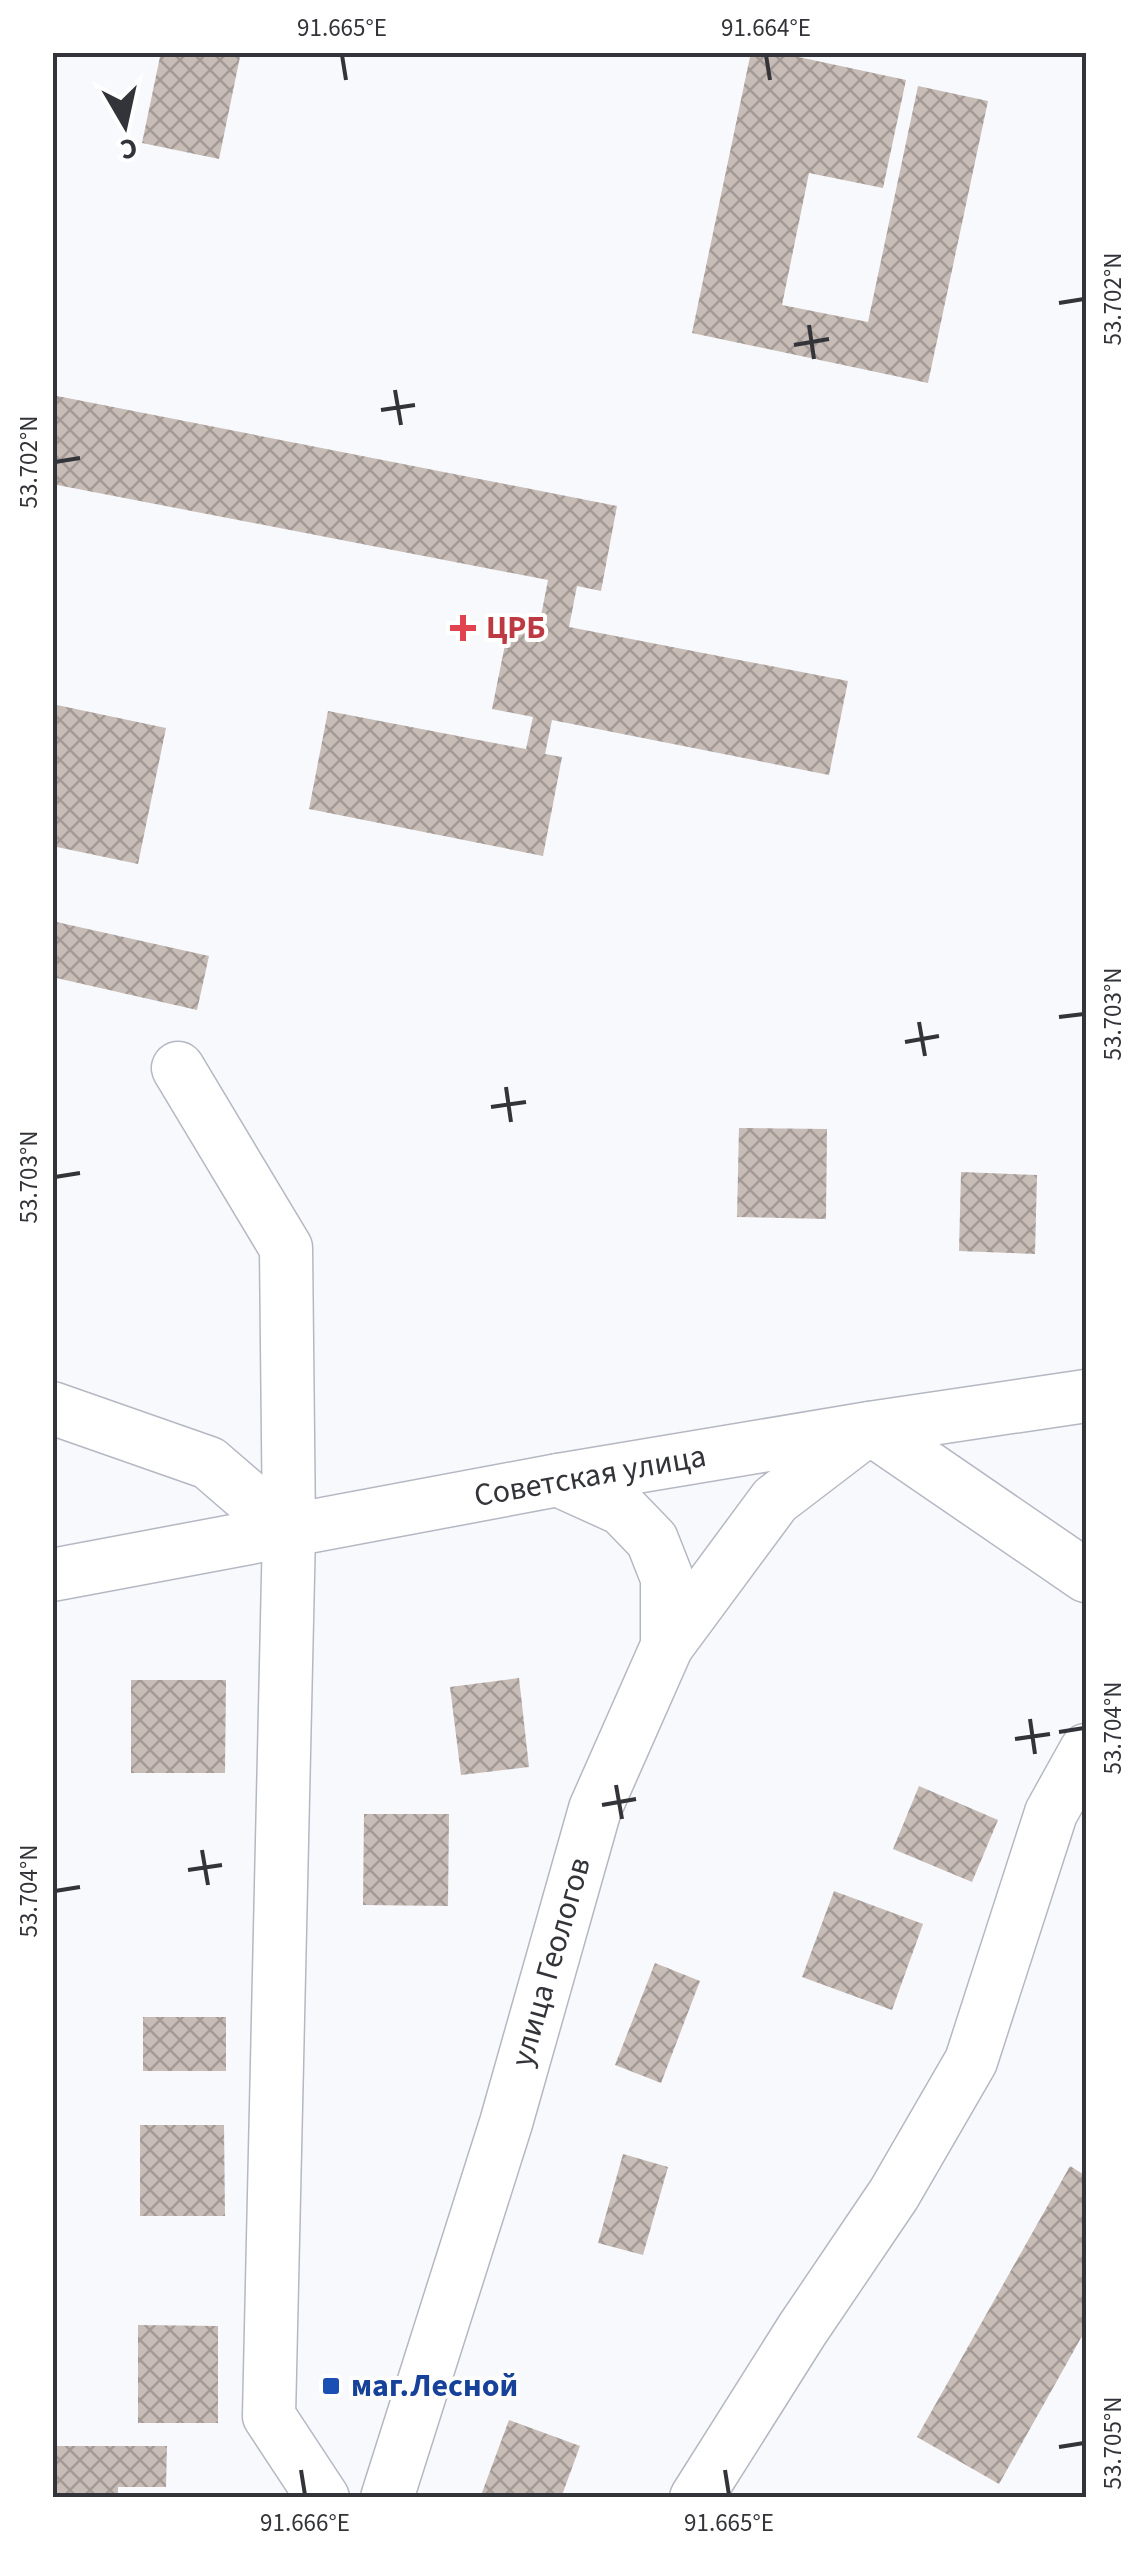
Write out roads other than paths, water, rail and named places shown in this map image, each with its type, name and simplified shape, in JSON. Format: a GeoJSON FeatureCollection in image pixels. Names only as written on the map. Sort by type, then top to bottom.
{"type":"FeatureCollection","features":[{"type":"Feature","properties":{"kind":"street"},"geometry":{"type":"LineString","coordinates":[[178,1068],[286,1248],[288,1532],[269,2416],[322,2498]]}},
{"type":"Feature","properties":{"kind":"street","name":"Советская улица"},"geometry":{"type":"LineString","coordinates":[[52,1575],[558,1480],[1086,1396]]}},
{"type":"Feature","properties":{"kind":"street"},"geometry":{"type":"LineString","coordinates":[[52,1408],[208,1463],[288,1532]]}},
{"type":"Feature","properties":{"kind":"street"},"geometry":{"type":"LineString","coordinates":[[667,1646],[776,1500],[870,1428],[1086,1576]]}},
{"type":"Feature","properties":{"kind":"street","name":"улица Геологов"},"geometry":{"type":"LineString","coordinates":[[387,2498],[506,2123],[595,1808],[667,1646],[667,1578],[652,1540],[622,1509],[558,1480]]}},
{"type":"Feature","properties":{"kind":"street"},"geometry":{"type":"LineString","coordinates":[[696,2498],[894,2194],[971,2061],[1051,1814],[1086,1750]]}},
{"type":"Feature","properties":{"kind":"place","name":"ЦРБ"},"geometry":{"type":"Point","coordinates":[463,628]}},
{"type":"Feature","properties":{"kind":"place","name":"маг.Лесной"},"geometry":{"type":"Point","coordinates":[331,2386]}}]}
